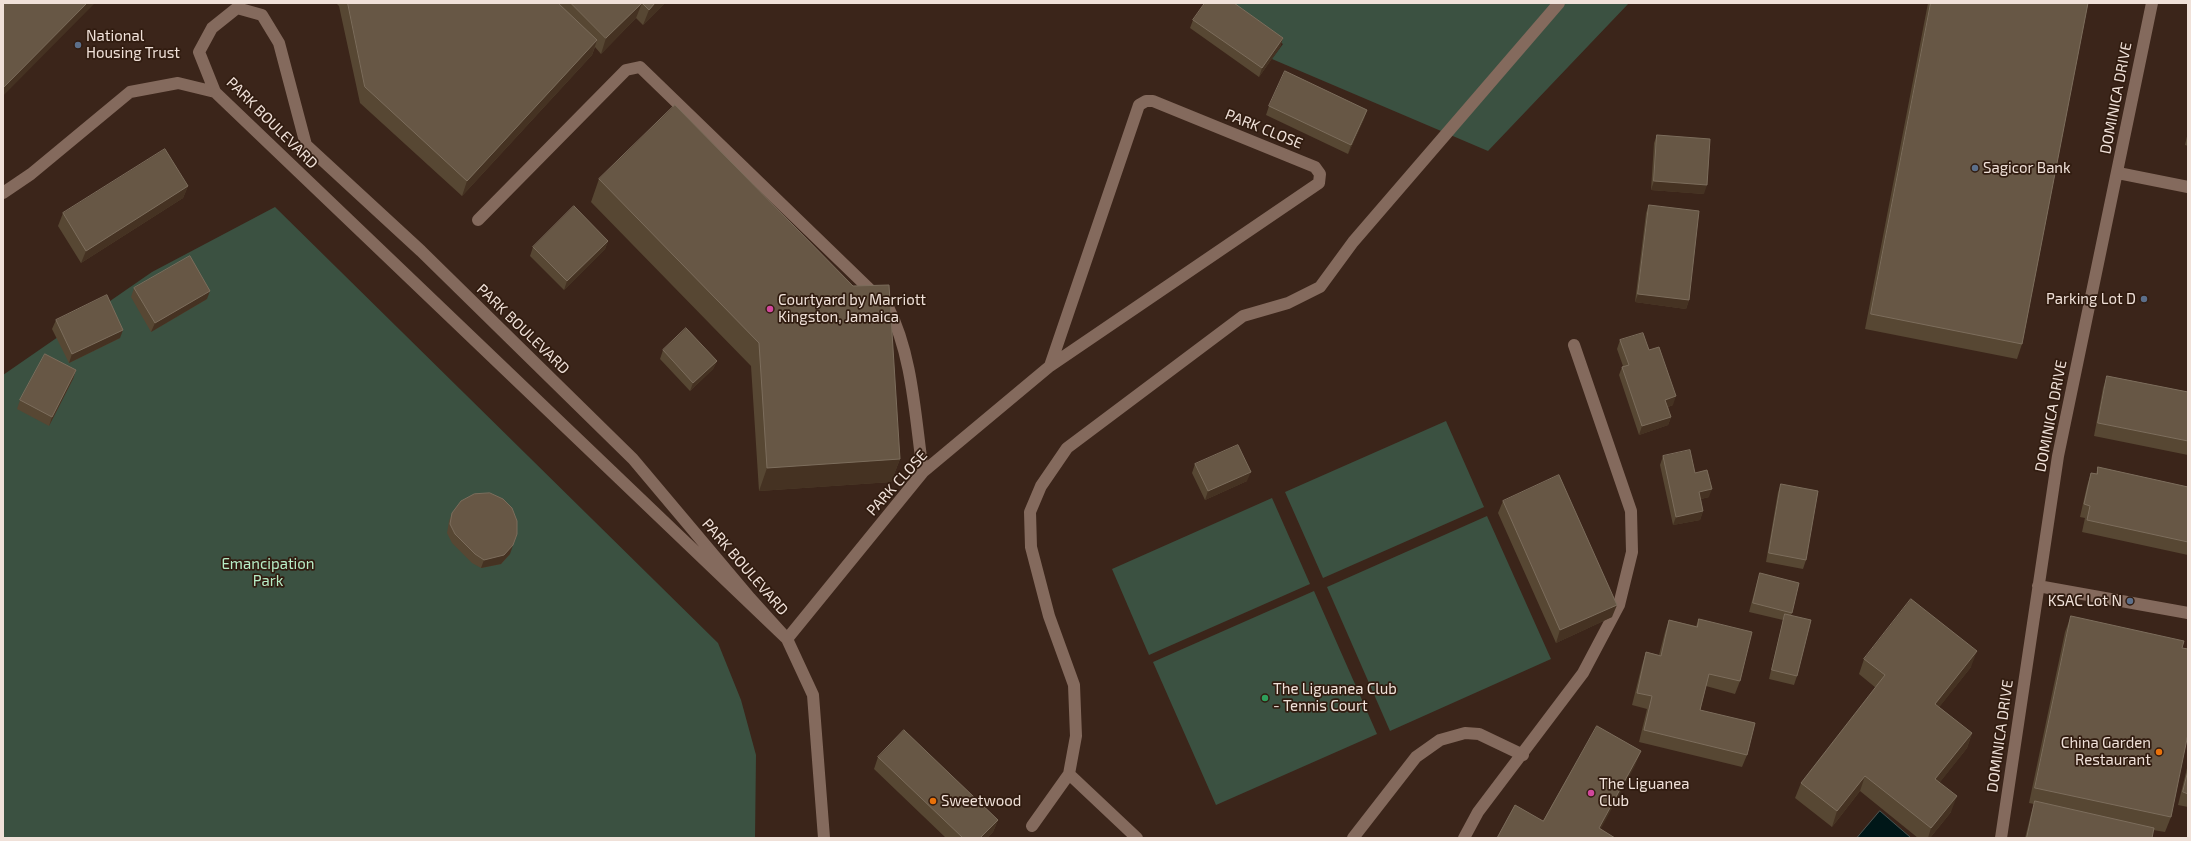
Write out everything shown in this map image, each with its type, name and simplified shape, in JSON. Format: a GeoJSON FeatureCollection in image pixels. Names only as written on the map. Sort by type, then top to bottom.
{"type":"FeatureCollection","features":[{"type":"Feature","properties":{"kind":"street"},"geometry":{"type":"LineString","coordinates":[[1032,826],[1069,774],[1076,736],[1074,685],[1049,616],[1031,546],[1030,512],[1041,486],[1067,448],[1243,316],[1288,303],[1320,287],[1353,242],[1559,3]]}},
{"type":"Feature","properties":{"kind":"street","name":"DOMINICA DRIVE"},"geometry":{"type":"LineString","coordinates":[[2001,838],[2058,456],[2118,173],[2152,3]]}},
{"type":"Feature","properties":{"kind":"street","name":"PARK BOULEVARD"},"geometry":{"type":"LineString","coordinates":[[787,639],[215,92],[199,52],[212,28],[237,8],[262,15],[278,42],[306,145],[421,251],[634,459],[750,598],[787,639],[813,695],[824,838]]}},
{"type":"Feature","properties":{"kind":"street"},"geometry":{"type":"LineString","coordinates":[[478,220],[626,70],[640,67],[888,307],[897,326],[909,379],[923,472]]}},
{"type":"Feature","properties":{"kind":"street"},"geometry":{"type":"LineString","coordinates":[[3,193],[31,174],[130,92],[178,83],[215,92]]}},
{"type":"Feature","properties":{"kind":"street","name":"PARK CLOSE"},"geometry":{"type":"LineString","coordinates":[[787,639],[923,472],[1050,366],[1319,183],[1320,174],[1315,167],[1153,101],[1146,101],[1139,105],[1050,366]]}},
{"type":"Feature","properties":{"kind":"street"},"geometry":{"type":"LineString","coordinates":[[2118,173],[2188,187]]}},
{"type":"Feature","properties":{"kind":"street"},"geometry":{"type":"LineString","coordinates":[[1464,838],[1478,812],[1523,755],[1583,672],[1605,635],[1619,605],[1632,552],[1631,511],[1574,345]]}},
{"type":"Feature","properties":{"kind":"street"},"geometry":{"type":"LineString","coordinates":[[2038,586],[2188,613]]}},
{"type":"Feature","properties":{"kind":"street"},"geometry":{"type":"LineString","coordinates":[[1353,838],[1416,757],[1440,740],[1465,733],[1479,734],[1523,755]]}},
{"type":"Feature","properties":{"kind":"street"},"geometry":{"type":"LineString","coordinates":[[1069,774],[1137,838]]}},
{"type":"Feature","properties":{"kind":"green space"},"geometry":{"type":"Polygon","coordinates":[[[1226,3],[1629,3],[1488,151],[1272,59],[1283,44],[1226,3]]]}},
{"type":"Feature","properties":{"kind":"green space","name":"Emancipation Park"},"geometry":{"type":"Polygon","coordinates":[[[275,207],[718,643],[741,700],[756,755],[755,838],[3,838],[3,375],[152,272],[275,207]]]}},
{"type":"Feature","properties":{"kind":"green space"},"geometry":{"type":"Polygon","coordinates":[[[1446,421],[1484,507],[1323,578],[1285,492],[1446,421]]]}},
{"type":"Feature","properties":{"kind":"green space"},"geometry":{"type":"Polygon","coordinates":[[[1272,498],[1310,584],[1149,655],[1112,569],[1272,498]]]}},
{"type":"Feature","properties":{"kind":"green space","name":"The Liguanea Club - Tennis Court"},"geometry":{"type":"Polygon","coordinates":[[[1487,516],[1551,659],[1390,731],[1327,587],[1487,516]]]}},
{"type":"Feature","properties":{"kind":"green space","name":"The Liguanea Club - Tennis Court"},"geometry":{"type":"Polygon","coordinates":[[[1314,591],[1377,734],[1216,805],[1153,662],[1314,591]]]}},
{"type":"Feature","properties":{"kind":"shaded area"},"geometry":{"type":"Polygon","coordinates":[[[1880,811],[1910,837],[1857,838],[1880,811]]]}},
{"type":"Feature","properties":{"kind":"building"},"geometry":{"type":"Polygon","coordinates":[[[3,3],[87,3],[3,88],[3,3]]]}},
{"type":"Feature","properties":{"kind":"building"},"geometry":{"type":"Polygon","coordinates":[[[348,3],[558,3],[597,40],[467,181],[365,87],[348,3]]]}},
{"type":"Feature","properties":{"kind":"building"},"geometry":{"type":"Polygon","coordinates":[[[571,3],[642,3],[606,38],[571,3]]]}},
{"type":"Feature","properties":{"kind":"building"},"geometry":{"type":"Polygon","coordinates":[[[642,3],[655,3],[649,10],[642,3]]]}},
{"type":"Feature","properties":{"kind":"building"},"geometry":{"type":"Polygon","coordinates":[[[1205,3],[1234,3],[1283,38],[1262,68],[1193,20],[1205,3]]]}},
{"type":"Feature","properties":{"kind":"building","name":"Sagicor Bank"},"geometry":{"type":"Polygon","coordinates":[[[1931,3],[2088,3],[2022,344],[1871,314],[1931,3]]]}},
{"type":"Feature","properties":{"kind":"building"},"geometry":{"type":"Polygon","coordinates":[[[1285,71],[1367,110],[1351,145],[1269,106],[1285,71]]]}},
{"type":"Feature","properties":{"kind":"building","name":"Courtyard by Marriott Kingston, Jamaica"},"geometry":{"type":"Polygon","coordinates":[[[675,105],[853,286],[889,285],[900,459],[767,468],[759,343],[599,179],[675,105]]]}},
{"type":"Feature","properties":{"kind":"building"},"geometry":{"type":"Polygon","coordinates":[[[1657,135],[1710,139],[1707,185],[1654,181],[1657,135]]]}},
{"type":"Feature","properties":{"kind":"building"},"geometry":{"type":"Polygon","coordinates":[[[165,149],[188,186],[86,251],[63,213],[165,149]]]}},
{"type":"Feature","properties":{"kind":"building"},"geometry":{"type":"Polygon","coordinates":[[[1649,205],[1699,211],[1689,300],[1638,294],[1649,205]]]}},
{"type":"Feature","properties":{"kind":"building"},"geometry":{"type":"Polygon","coordinates":[[[574,206],[608,241],[567,281],[533,247],[574,206]]]}},
{"type":"Feature","properties":{"kind":"building"},"geometry":{"type":"Polygon","coordinates":[[[190,256],[210,291],[155,323],[134,288],[190,256]]]}},
{"type":"Feature","properties":{"kind":"building"},"geometry":{"type":"Polygon","coordinates":[[[107,295],[123,330],[72,354],[56,320],[107,295]]]}},
{"type":"Feature","properties":{"kind":"building"},"geometry":{"type":"Polygon","coordinates":[[[686,328],[717,361],[693,383],[663,350],[686,328]]]}},
{"type":"Feature","properties":{"kind":"building"},"geometry":{"type":"Polygon","coordinates":[[[1643,333],[1649,350],[1659,347],[1676,396],[1665,400],[1671,417],[1642,426],[1622,367],[1629,365],[1620,340],[1643,333]]]}},
{"type":"Feature","properties":{"kind":"building"},"geometry":{"type":"Polygon","coordinates":[[[45,354],[76,370],[52,417],[20,400],[45,354]]]}},
{"type":"Feature","properties":{"kind":"building"},"geometry":{"type":"Polygon","coordinates":[[[2107,376],[2188,392],[2188,441],[2098,423],[2107,376]]]}},
{"type":"Feature","properties":{"kind":"building"},"geometry":{"type":"Polygon","coordinates":[[[1238,445],[1251,472],[1208,491],[1195,464],[1238,445]]]}},
{"type":"Feature","properties":{"kind":"building"},"geometry":{"type":"Polygon","coordinates":[[[1690,450],[1695,473],[1707,470],[1712,489],[1699,492],[1703,511],[1676,517],[1663,456],[1690,450]]]}},
{"type":"Feature","properties":{"kind":"building"},"geometry":{"type":"Polygon","coordinates":[[[2098,467],[2188,487],[2188,542],[2087,520],[2090,506],[2084,504],[2091,473],[2097,474],[2098,467]]]}},
{"type":"Feature","properties":{"kind":"building"},"geometry":{"type":"Polygon","coordinates":[[[1559,475],[1617,605],[1560,630],[1503,501],[1559,475]]]}},
{"type":"Feature","properties":{"kind":"building"},"geometry":{"type":"Polygon","coordinates":[[[1781,484],[1818,491],[1806,560],[1769,553],[1781,484]]]}},
{"type":"Feature","properties":{"kind":"building"},"geometry":{"type":"Polygon","coordinates":[[[490,493],[503,499],[512,508],[517,521],[517,534],[513,545],[504,555],[484,560],[475,554],[455,534],[450,524],[452,513],[461,501],[474,494],[490,493]]]}},
{"type":"Feature","properties":{"kind":"building"},"geometry":{"type":"Polygon","coordinates":[[[1760,573],[1799,583],[1792,613],[1753,603],[1760,573]]]}},
{"type":"Feature","properties":{"kind":"building"},"geometry":{"type":"Polygon","coordinates":[[[1911,599],[1977,651],[1935,704],[1972,733],[1935,779],[1957,796],[1931,828],[1865,776],[1837,811],[1801,783],[1885,675],[1864,659],[1911,599]]]}},
{"type":"Feature","properties":{"kind":"building"},"geometry":{"type":"Polygon","coordinates":[[[1785,614],[1811,620],[1797,676],[1772,670],[1785,614]]]}},
{"type":"Feature","properties":{"kind":"building"},"geometry":{"type":"Polygon","coordinates":[[[2071,616],[2184,641],[2182,648],[2188,649],[2188,734],[2171,817],[2035,788],[2071,616]]]}},
{"type":"Feature","properties":{"kind":"building"},"geometry":{"type":"Polygon","coordinates":[[[1699,619],[1752,632],[1740,681],[1709,674],[1700,710],[1755,723],[1747,755],[1644,730],[1652,696],[1637,693],[1646,652],[1661,656],[1669,620],[1697,627],[1699,619]]]}},
{"type":"Feature","properties":{"kind":"building","name":"The Liguanea Club"},"geometry":{"type":"Polygon","coordinates":[[[1597,726],[1641,751],[1599,828],[1615,838],[1497,838],[1515,805],[1543,821],[1597,726]]]}},
{"type":"Feature","properties":{"kind":"building","name":"Sweetwood"},"geometry":{"type":"Polygon","coordinates":[[[904,730],[998,820],[980,838],[963,838],[878,757],[904,730]]]}},
{"type":"Feature","properties":{"kind":"building"},"geometry":{"type":"Polygon","coordinates":[[[2188,771],[2188,794],[2183,792],[2188,771]]]}},
{"type":"Feature","properties":{"kind":"building"},"geometry":{"type":"Polygon","coordinates":[[[2035,801],[2154,828],[2152,838],[2027,838],[2035,801]]]}},
{"type":"Feature","properties":{"kind":"place","name":"National Housing Trust"},"geometry":{"type":"Point","coordinates":[78,45]}},
{"type":"Feature","properties":{"kind":"place","name":"Sagicor Bank"},"geometry":{"type":"Point","coordinates":[1975,168]}},
{"type":"Feature","properties":{"kind":"place","name":"Parking Lot D"},"geometry":{"type":"Point","coordinates":[2144,299]}},
{"type":"Feature","properties":{"kind":"place","name":"Courtyard by Marriott Kingston, Jamaica"},"geometry":{"type":"Point","coordinates":[770,309]}},
{"type":"Feature","properties":{"kind":"place","name":"KSAC Lot N"},"geometry":{"type":"Point","coordinates":[2130,601]}},
{"type":"Feature","properties":{"kind":"place","name":"The Liguanea Club - Tennis Court"},"geometry":{"type":"Point","coordinates":[1265,698]}},
{"type":"Feature","properties":{"kind":"place","name":"China Garden Restaurant"},"geometry":{"type":"Point","coordinates":[2159,752]}},
{"type":"Feature","properties":{"kind":"place","name":"The Liguanea Club"},"geometry":{"type":"Point","coordinates":[1591,793]}},
{"type":"Feature","properties":{"kind":"place","name":"Sweetwood"},"geometry":{"type":"Point","coordinates":[933,801]}}]}
